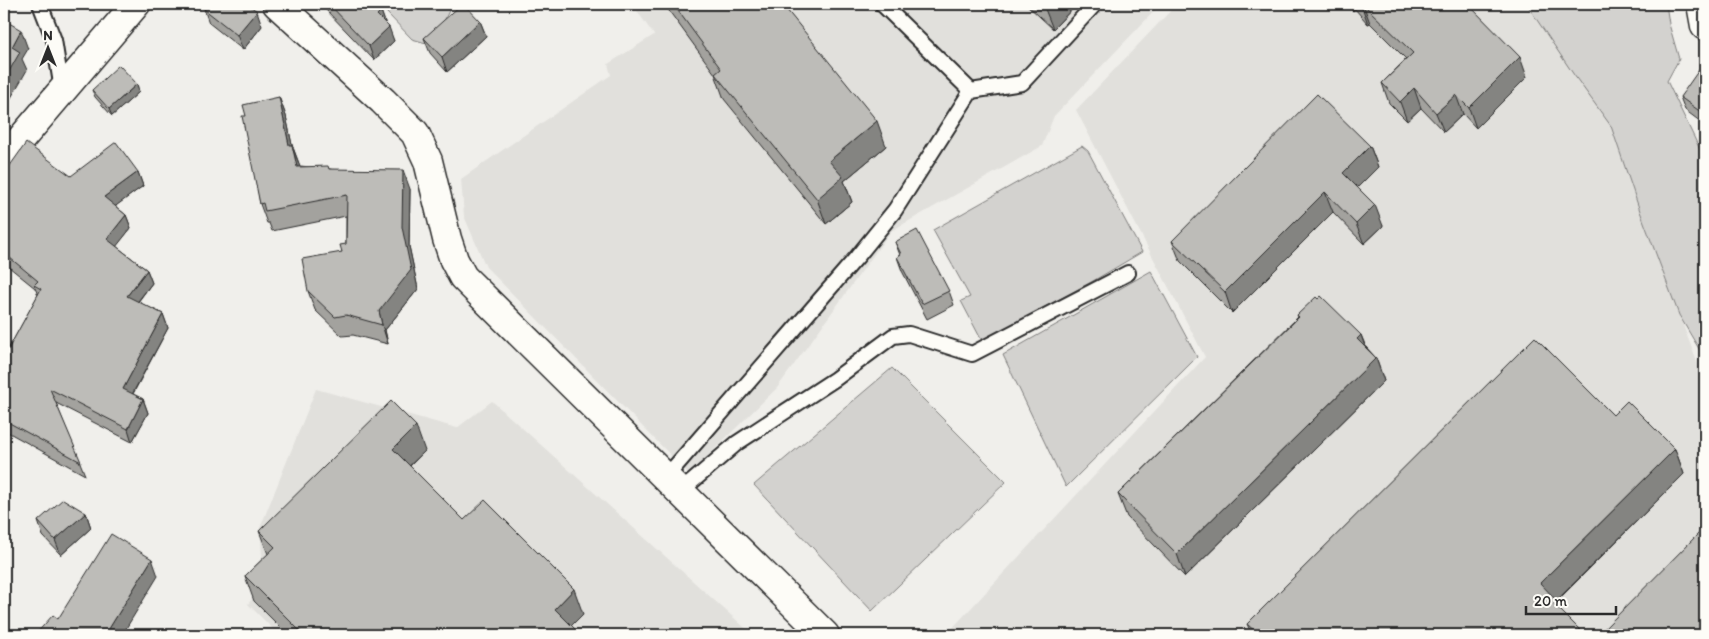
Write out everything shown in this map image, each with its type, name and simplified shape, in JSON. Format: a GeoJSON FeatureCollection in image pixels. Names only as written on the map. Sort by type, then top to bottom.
{"type":"FeatureCollection","features":[{"type":"Feature","properties":{"kind":"street"},"geometry":{"type":"LineString","coordinates":[[4,159],[136,4]]}},
{"type":"Feature","properties":{"kind":"street"},"geometry":{"type":"LineString","coordinates":[[277,4],[383,101],[415,133],[428,161],[447,239],[454,260],[463,277],[673,485],[815,632]]}},
{"type":"Feature","properties":{"kind":"street"},"geometry":{"type":"LineString","coordinates":[[1701,4],[1705,26]]}},
{"type":"Feature","properties":{"kind":"lane"},"geometry":{"type":"LineString","coordinates":[[40,4],[54,40],[62,90]]}},
{"type":"Feature","properties":{"kind":"lane"},"geometry":{"type":"LineString","coordinates":[[882,4],[971,91]]}},
{"type":"Feature","properties":{"kind":"lane"},"geometry":{"type":"LineString","coordinates":[[673,485],[895,210],[971,91],[1022,83],[1095,4]]}},
{"type":"Feature","properties":{"kind":"lane"},"geometry":{"type":"LineString","coordinates":[[673,485],[835,379],[893,336],[909,334],[972,354],[1128,273]]}},
{"type":"Feature","properties":{"kind":"shaded area"},"geometry":{"type":"Polygon","coordinates":[[[385,4],[452,4],[433,45],[412,39],[387,13],[385,4]]]}},
{"type":"Feature","properties":{"kind":"shaded area"},"geometry":{"type":"Polygon","coordinates":[[[632,4],[1161,4],[1054,116],[1042,146],[891,231],[777,388],[689,474],[486,267],[464,216],[461,179],[611,75],[608,64],[654,35],[632,4]]]}},
{"type":"Feature","properties":{"kind":"shaded area"},"geometry":{"type":"Polygon","coordinates":[[[1177,4],[1547,4],[1611,126],[1641,214],[1705,383],[1705,635],[946,635],[1205,357],[1076,110],[1177,4]]]}},
{"type":"Feature","properties":{"kind":"shaded area"},"geometry":{"type":"Polygon","coordinates":[[[1528,4],[1666,4],[1669,24],[1679,59],[1667,81],[1705,160],[1705,359],[1679,315],[1641,214],[1611,126],[1574,75],[1528,4]]]}},
{"type":"Feature","properties":{"kind":"shaded area"},"geometry":{"type":"Polygon","coordinates":[[[1082,146],[1088,151],[1142,252],[1093,281],[982,341],[961,301],[970,297],[933,230],[1082,146]]]}},
{"type":"Feature","properties":{"kind":"shaded area"},"geometry":{"type":"Polygon","coordinates":[[[1151,271],[1197,357],[1066,487],[1003,355],[1151,271]]]}},
{"type":"Feature","properties":{"kind":"shaded area"},"geometry":{"type":"Polygon","coordinates":[[[892,368],[1006,482],[872,611],[754,485],[892,368]]]}},
{"type":"Feature","properties":{"kind":"shaded area"},"geometry":{"type":"Polygon","coordinates":[[[316,389],[457,428],[492,401],[753,635],[279,635],[248,604],[264,584],[260,528],[316,389]]]}},
{"type":"Feature","properties":{"kind":"building"},"geometry":{"type":"Polygon","coordinates":[[[207,4],[247,4],[257,11],[237,35],[204,9],[207,4]]]}},
{"type":"Feature","properties":{"kind":"building"},"geometry":{"type":"Polygon","coordinates":[[[329,4],[374,4],[381,11],[377,15],[389,27],[369,46],[329,4]]]}},
{"type":"Feature","properties":{"kind":"building"},"geometry":{"type":"Polygon","coordinates":[[[462,4],[480,21],[442,57],[424,38],[462,4]]]}},
{"type":"Feature","properties":{"kind":"building"},"geometry":{"type":"Polygon","coordinates":[[[673,4],[782,4],[877,121],[829,161],[843,177],[817,199],[715,74],[721,69],[673,4]]]}},
{"type":"Feature","properties":{"kind":"building"},"geometry":{"type":"Polygon","coordinates":[[[1363,4],[1468,4],[1520,57],[1469,108],[1456,95],[1436,113],[1414,88],[1400,102],[1382,83],[1413,53],[1363,4]]]}},
{"type":"Feature","properties":{"kind":"building"},"geometry":{"type":"Polygon","coordinates":[[[4,20],[21,30],[12,47],[20,52],[4,80],[4,20]]]}},
{"type":"Feature","properties":{"kind":"building"},"geometry":{"type":"Polygon","coordinates":[[[119,65],[137,84],[109,109],[92,90],[119,65]]]}},
{"type":"Feature","properties":{"kind":"building"},"geometry":{"type":"Polygon","coordinates":[[[1701,67],[1705,70],[1705,115],[1680,97],[1701,67]]]}},
{"type":"Feature","properties":{"kind":"building"},"geometry":{"type":"Polygon","coordinates":[[[1317,94],[1370,146],[1343,173],[1375,205],[1356,224],[1325,192],[1225,292],[1172,241],[1317,94]]]}},
{"type":"Feature","properties":{"kind":"building"},"geometry":{"type":"Polygon","coordinates":[[[279,97],[289,145],[292,145],[297,167],[328,166],[329,169],[403,170],[402,227],[411,270],[379,311],[382,325],[346,315],[335,317],[308,291],[302,259],[342,252],[340,245],[346,244],[347,195],[265,211],[263,203],[260,204],[242,116],[246,116],[243,105],[279,97]]]}},
{"type":"Feature","properties":{"kind":"building"},"geometry":{"type":"Polygon","coordinates":[[[116,142],[138,172],[104,197],[126,215],[107,239],[147,270],[127,296],[163,314],[123,389],[143,399],[128,429],[50,389],[81,462],[4,420],[4,357],[41,289],[34,285],[38,281],[4,253],[4,184],[7,180],[4,178],[4,174],[26,143],[71,176],[116,142]]]}},
{"type":"Feature","properties":{"kind":"building"},"geometry":{"type":"Polygon","coordinates":[[[917,230],[949,291],[922,304],[897,257],[901,254],[895,242],[917,230]]]}},
{"type":"Feature","properties":{"kind":"building"},"geometry":{"type":"Polygon","coordinates":[[[1321,296],[1361,335],[1357,339],[1376,358],[1177,554],[1118,494],[1299,317],[1297,315],[1316,297],[1318,299],[1321,296]]]}},
{"type":"Feature","properties":{"kind":"building"},"geometry":{"type":"Polygon","coordinates":[[[1535,337],[1613,415],[1627,401],[1675,449],[1540,583],[1557,601],[1554,604],[1585,635],[1259,635],[1247,624],[1535,337]]]}},
{"type":"Feature","properties":{"kind":"building"},"geometry":{"type":"Polygon","coordinates":[[[391,401],[416,426],[393,449],[464,520],[485,500],[574,589],[555,609],[581,635],[304,635],[245,576],[275,547],[259,531],[391,401]]]}},
{"type":"Feature","properties":{"kind":"building"},"geometry":{"type":"Polygon","coordinates":[[[63,499],[86,513],[55,540],[38,521],[63,499]]]}},
{"type":"Feature","properties":{"kind":"building"},"geometry":{"type":"Polygon","coordinates":[[[1705,527],[1705,635],[1598,635],[1705,527]]]}},
{"type":"Feature","properties":{"kind":"building"},"geometry":{"type":"Polygon","coordinates":[[[111,534],[152,559],[107,632],[109,635],[35,635],[53,615],[58,619],[111,534]]]}}]}
